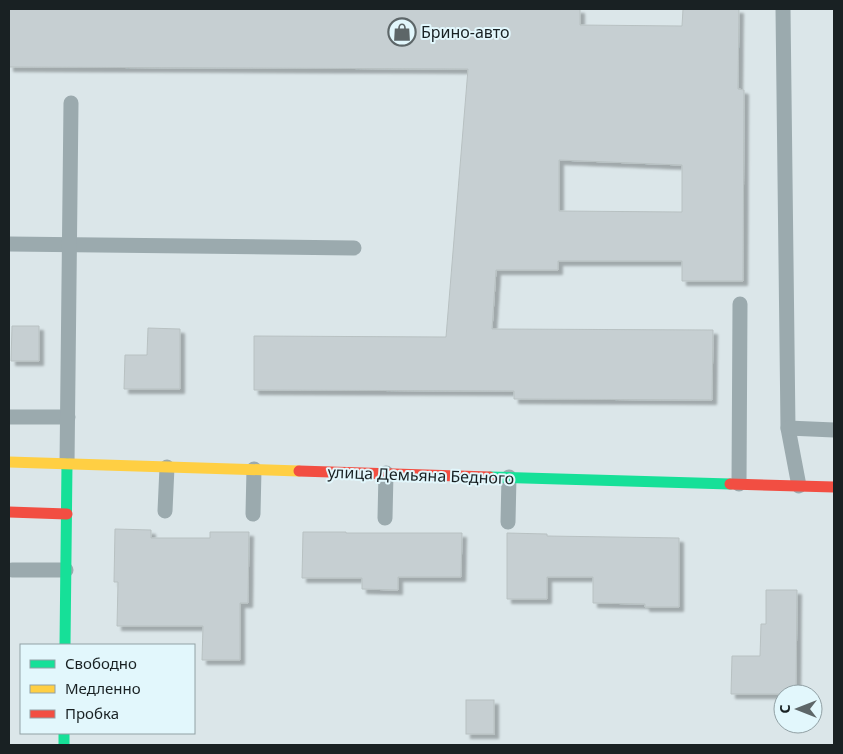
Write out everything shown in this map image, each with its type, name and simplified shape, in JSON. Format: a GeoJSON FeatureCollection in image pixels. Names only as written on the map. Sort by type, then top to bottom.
{"type":"FeatureCollection","features":[{"type":"Feature","properties":{"kind":"main road","name":"улица Демьяна Бедного"},"geometry":{"type":"LineString","coordinates":[[9,462],[834,487]]}},
{"type":"Feature","properties":{"kind":"main road"},"geometry":{"type":"LineString","coordinates":[[65,644],[67,464]]}},
{"type":"Feature","properties":{"kind":"main road"},"geometry":{"type":"LineString","coordinates":[[9,512],[67,514]]}},
{"type":"Feature","properties":{"kind":"lane"},"geometry":{"type":"LineString","coordinates":[[783,9],[788,428],[799,486]]}},
{"type":"Feature","properties":{"kind":"lane"},"geometry":{"type":"LineString","coordinates":[[67,464],[71,102]]}},
{"type":"Feature","properties":{"kind":"lane"},"geometry":{"type":"LineString","coordinates":[[9,244],[354,248]]}},
{"type":"Feature","properties":{"kind":"lane"},"geometry":{"type":"LineString","coordinates":[[739,484],[740,304]]}},
{"type":"Feature","properties":{"kind":"lane"},"geometry":{"type":"LineString","coordinates":[[9,417],[68,417]]}},
{"type":"Feature","properties":{"kind":"lane"},"geometry":{"type":"LineString","coordinates":[[788,428],[834,430]]}},
{"type":"Feature","properties":{"kind":"lane"},"geometry":{"type":"LineString","coordinates":[[165,511],[166,467]]}},
{"type":"Feature","properties":{"kind":"lane"},"geometry":{"type":"LineString","coordinates":[[254,469],[254,514]]}},
{"type":"Feature","properties":{"kind":"lane"},"geometry":{"type":"LineString","coordinates":[[385,518],[386,473]]}},
{"type":"Feature","properties":{"kind":"lane"},"geometry":{"type":"LineString","coordinates":[[508,522],[509,477]]}},
{"type":"Feature","properties":{"kind":"lane"},"geometry":{"type":"LineString","coordinates":[[12,570],[66,570]]}},
{"type":"Feature","properties":{"kind":"building"},"geometry":{"type":"Polygon","coordinates":[[[9,9],[580,9],[580,25],[682,26],[683,9],[739,9],[738,89],[744,90],[743,281],[682,281],[682,261],[558,261],[558,270],[496,270],[492,329],[713,330],[712,400],[514,399],[514,391],[254,390],[254,336],[446,337],[468,69],[9,67],[9,9]],[[559,160],[559,211],[682,212],[682,165],[559,160]]]}},
{"type":"Feature","properties":{"kind":"building"},"geometry":{"type":"Polygon","coordinates":[[[12,326],[39,326],[39,361],[11,361],[12,326]]]}},
{"type":"Feature","properties":{"kind":"building"},"geometry":{"type":"Polygon","coordinates":[[[148,328],[180,329],[180,389],[124,389],[125,355],[147,355],[148,328]]]}},
{"type":"Feature","properties":{"kind":"building"},"geometry":{"type":"Polygon","coordinates":[[[115,529],[151,530],[151,538],[210,538],[210,532],[249,532],[248,603],[240,603],[240,660],[202,660],[203,626],[117,626],[118,582],[114,582],[115,529]]]}},
{"type":"Feature","properties":{"kind":"building"},"geometry":{"type":"Polygon","coordinates":[[[303,532],[462,533],[461,577],[398,577],[398,590],[362,589],[362,578],[302,578],[303,532]]]}},
{"type":"Feature","properties":{"kind":"building"},"geometry":{"type":"Polygon","coordinates":[[[507,533],[547,534],[547,536],[679,538],[679,607],[645,607],[645,604],[593,603],[593,577],[547,577],[547,599],[507,599],[507,533]]]}},
{"type":"Feature","properties":{"kind":"building"},"geometry":{"type":"Polygon","coordinates":[[[766,590],[797,590],[796,684],[773,684],[773,694],[731,694],[732,656],[760,656],[761,624],[766,624],[766,590]]]}},
{"type":"Feature","properties":{"kind":"building"},"geometry":{"type":"Polygon","coordinates":[[[466,700],[494,700],[494,734],[466,734],[466,700]]]}},
{"type":"Feature","properties":{"kind":"traffic: fast"},"geometry":{"type":"LineString","coordinates":[[65,644],[67,464]]}},
{"type":"Feature","properties":{"kind":"traffic: fast"},"geometry":{"type":"LineString","coordinates":[[490,477],[730,484]]}},
{"type":"Feature","properties":{"kind":"traffic: fast"},"geometry":{"type":"LineString","coordinates":[[64,734],[64,745]]}},
{"type":"Feature","properties":{"kind":"traffic: slow"},"geometry":{"type":"LineString","coordinates":[[9,462],[299,471]]}},
{"type":"Feature","properties":{"kind":"traffic: jam"},"geometry":{"type":"LineString","coordinates":[[299,471],[490,477]]}},
{"type":"Feature","properties":{"kind":"traffic: jam"},"geometry":{"type":"LineString","coordinates":[[730,484],[834,487]]}},
{"type":"Feature","properties":{"kind":"traffic: jam"},"geometry":{"type":"LineString","coordinates":[[9,512],[67,514]]}},
{"type":"Feature","properties":{"kind":"place","name":"Брино-авто"},"geometry":{"type":"Point","coordinates":[402,32]}}]}
